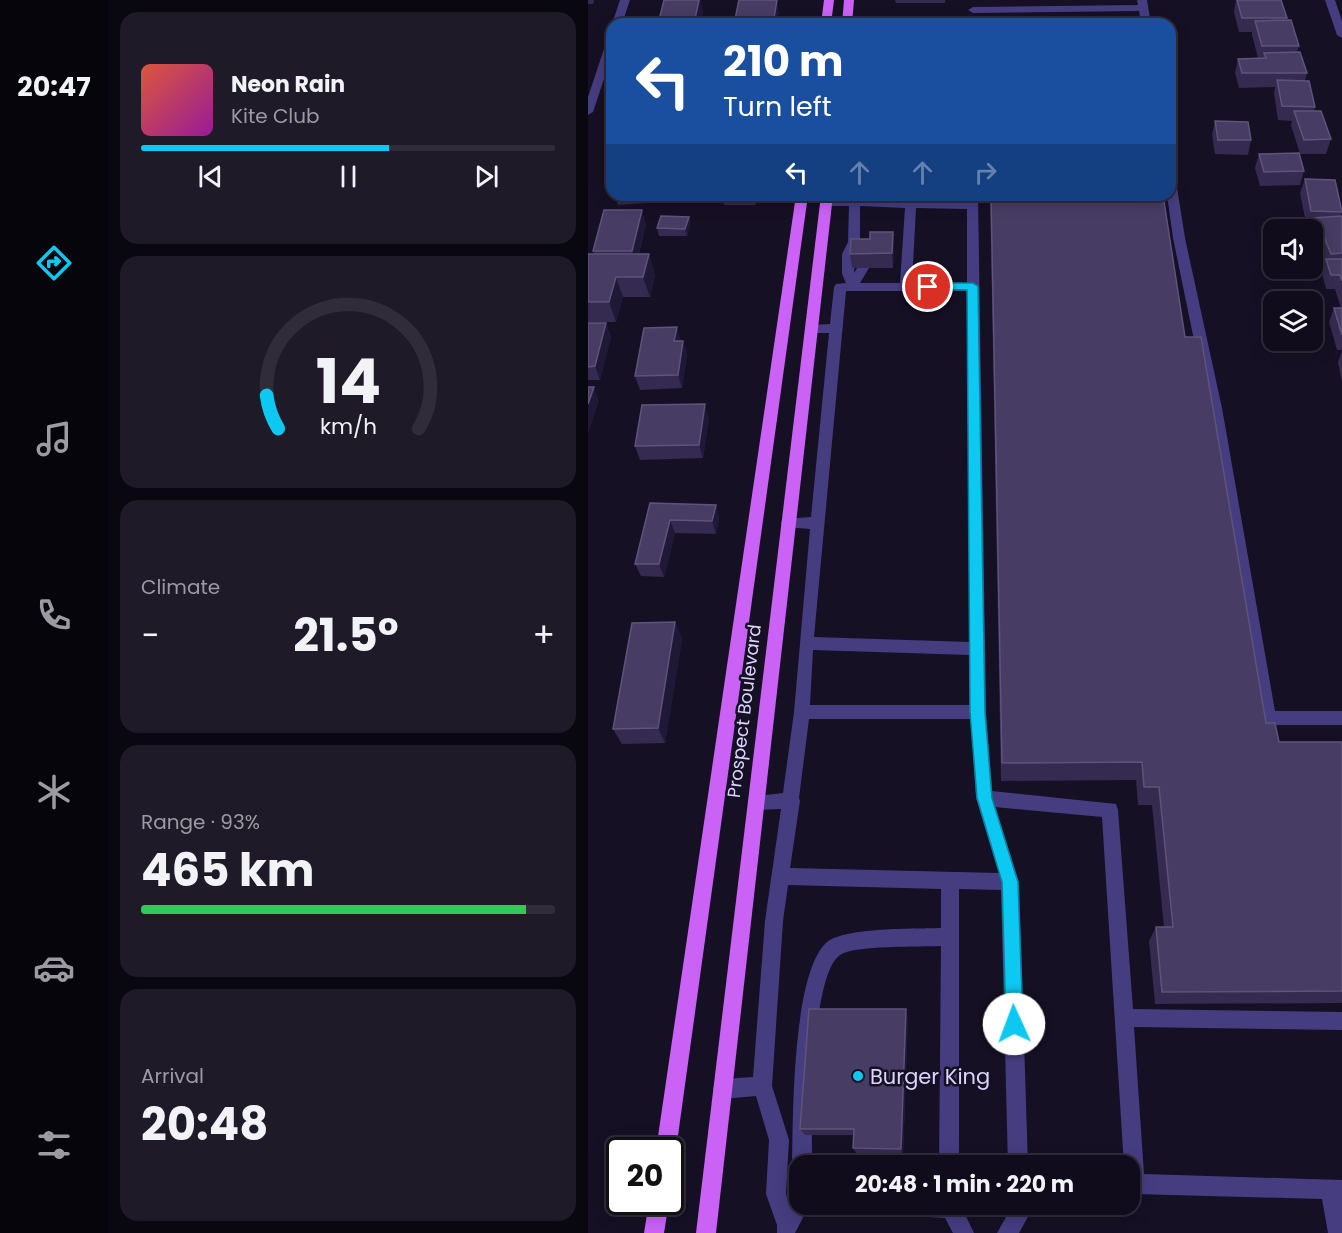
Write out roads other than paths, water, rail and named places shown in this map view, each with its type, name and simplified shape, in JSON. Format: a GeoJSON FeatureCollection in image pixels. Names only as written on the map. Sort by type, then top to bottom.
{"type":"FeatureCollection","features":[{"type":"Feature","properties":{"kind":"main road"},"geometry":{"type":"LineString","coordinates":[[827,18],[829,0]]}},
{"type":"Feature","properties":{"kind":"main road"},"geometry":{"type":"LineString","coordinates":[[848,18],[849,0]]}},
{"type":"Feature","properties":{"kind":"main road","name":"Prospect Boulevard"},"geometry":{"type":"LineString","coordinates":[[668,1137],[801,201]]}},
{"type":"Feature","properties":{"kind":"main road","name":"Prospect Boulevard"},"geometry":{"type":"LineString","coordinates":[[706,1233],[826,201]]}},
{"type":"Feature","properties":{"kind":"main road"},"geometry":{"type":"LineString","coordinates":[[654,1233],[657,1215]]}},
{"type":"Feature","properties":{"kind":"street"},"geometry":{"type":"LineString","coordinates":[[619,18],[625,0]]}},
{"type":"Feature","properties":{"kind":"street"},"geometry":{"type":"LineString","coordinates":[[1330,0],[1342,35]]}},
{"type":"Feature","properties":{"kind":"street"},"geometry":{"type":"LineString","coordinates":[[974,5],[1143,4]]}},
{"type":"Feature","properties":{"kind":"street"},"geometry":{"type":"LineString","coordinates":[[588,112],[606,58]]}},
{"type":"Feature","properties":{"kind":"street"},"geometry":{"type":"LineString","coordinates":[[849,286],[848,254],[854,242],[855,201]]}},
{"type":"Feature","properties":{"kind":"street"},"geometry":{"type":"LineString","coordinates":[[877,201],[910,204],[956,201]]}},
{"type":"Feature","properties":{"kind":"street"},"geometry":{"type":"LineString","coordinates":[[972,201],[978,712],[984,798],[1010,882],[1018,1155]]}},
{"type":"Feature","properties":{"kind":"street"},"geometry":{"type":"LineString","coordinates":[[1173,201],[1215,408],[1268,718],[1342,718]]}},
{"type":"Feature","properties":{"kind":"street"},"geometry":{"type":"LineString","coordinates":[[906,287],[910,204]]}},
{"type":"Feature","properties":{"kind":"street"},"geometry":{"type":"LineString","coordinates":[[854,242],[863,250],[863,253]]}},
{"type":"Feature","properties":{"kind":"street"},"geometry":{"type":"LineString","coordinates":[[786,1229],[776,1194],[779,1140],[762,1086],[774,921],[792,801],[802,712],[806,643],[836,328],[849,286],[863,268]]}},
{"type":"Feature","properties":{"kind":"street"},"geometry":{"type":"LineString","coordinates":[[816,287],[973,286]]}},
{"type":"Feature","properties":{"kind":"street"},"geometry":{"type":"LineString","coordinates":[[811,329],[836,328]]}},
{"type":"Feature","properties":{"kind":"street"},"geometry":{"type":"LineString","coordinates":[[788,524],[818,523]]}},
{"type":"Feature","properties":{"kind":"street"},"geometry":{"type":"LineString","coordinates":[[806,643],[977,649]]}},
{"type":"Feature","properties":{"kind":"street"},"geometry":{"type":"LineString","coordinates":[[802,712],[978,712]]}},
{"type":"Feature","properties":{"kind":"street"},"geometry":{"type":"LineString","coordinates":[[984,798],[1110,810],[1131,1155]]}},
{"type":"Feature","properties":{"kind":"street"},"geometry":{"type":"LineString","coordinates":[[756,802],[792,801]]}},
{"type":"Feature","properties":{"kind":"street"},"geometry":{"type":"LineString","coordinates":[[781,876],[1010,882]]}},
{"type":"Feature","properties":{"kind":"street"},"geometry":{"type":"LineString","coordinates":[[949,1155],[950,879]]}},
{"type":"Feature","properties":{"kind":"street"},"geometry":{"type":"LineString","coordinates":[[802,1155],[803,1074],[817,974],[834,948],[855,941],[949,937]]}},
{"type":"Feature","properties":{"kind":"street"},"geometry":{"type":"LineString","coordinates":[[1124,1018],[1342,1021]]}},
{"type":"Feature","properties":{"kind":"street"},"geometry":{"type":"LineString","coordinates":[[723,1089],[762,1086]]}},
{"type":"Feature","properties":{"kind":"street"},"geometry":{"type":"LineString","coordinates":[[1140,1184],[1336,1189],[1338,1233]]}},
{"type":"Feature","properties":{"kind":"street"},"geometry":{"type":"LineString","coordinates":[[786,1229],[794,1215]]}},
{"type":"Feature","properties":{"kind":"street"},"geometry":{"type":"LineString","coordinates":[[954,1215],[964,1233]]}},
{"type":"Feature","properties":{"kind":"street"},"geometry":{"type":"LineString","coordinates":[[1007,1233],[1019,1215]]}},
{"type":"Feature","properties":{"kind":"place","name":"Burger King"},"geometry":{"type":"Point","coordinates":[858,1076]}}]}
